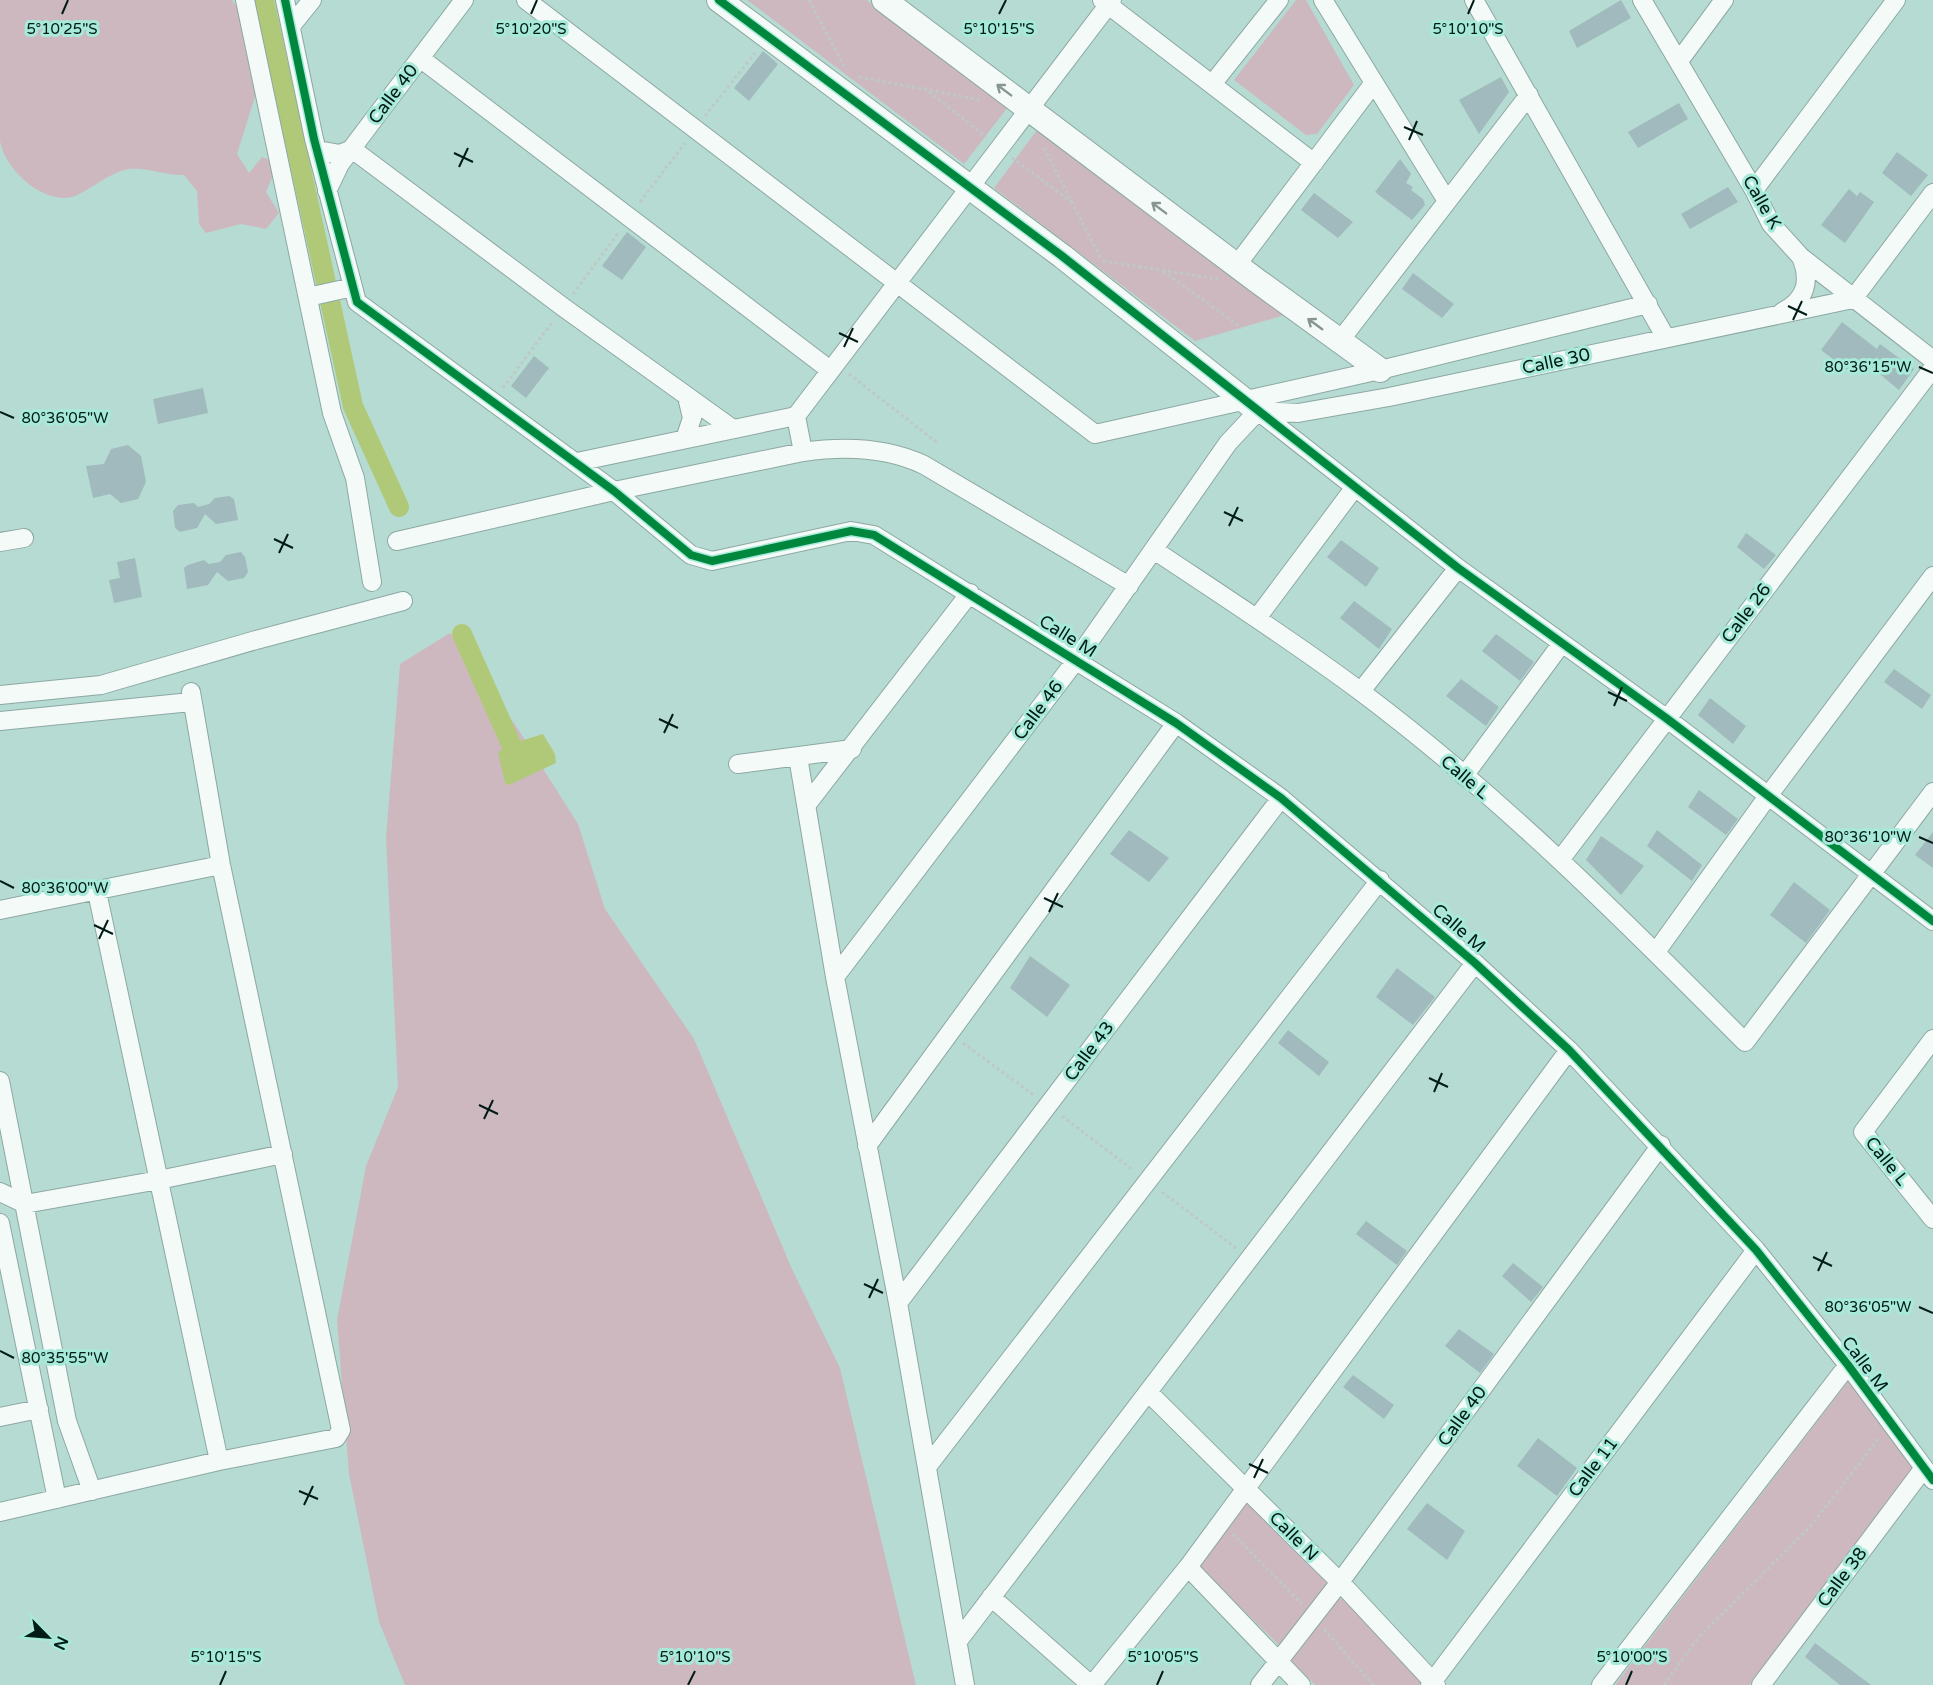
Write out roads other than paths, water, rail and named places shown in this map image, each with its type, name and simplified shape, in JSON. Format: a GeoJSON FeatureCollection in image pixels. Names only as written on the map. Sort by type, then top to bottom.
{"type":"FeatureCollection","features":[{"type":"Feature","properties":{"kind":"street"},"geometry":{"type":"LineString","coordinates":[[245,0],[331,292]]}},
{"type":"Feature","properties":{"kind":"street"},"geometry":{"type":"LineString","coordinates":[[285,0],[327,191],[332,413],[356,478],[372,582]]}},
{"type":"Feature","properties":{"kind":"street"},"geometry":{"type":"LineString","coordinates":[[291,26],[312,0]]}},
{"type":"Feature","properties":{"kind":"street","name":"Calle 40"},"geometry":{"type":"LineString","coordinates":[[327,191],[340,164],[464,0]]}},
{"type":"Feature","properties":{"kind":"street"},"geometry":{"type":"LineString","coordinates":[[526,0],[696,132],[899,283],[1095,434],[1252,405],[1380,370],[1648,304]]}},
{"type":"Feature","properties":{"kind":"street"},"geometry":{"type":"LineString","coordinates":[[719,0],[1062,255],[1458,568],[1666,718],[1933,921]]}},
{"type":"Feature","properties":{"kind":"street"},"geometry":{"type":"LineString","coordinates":[[884,0],[1236,266],[1380,370],[1389,397]]}},
{"type":"Feature","properties":{"kind":"street"},"geometry":{"type":"LineString","coordinates":[[1213,83],[1279,0]]}},
{"type":"Feature","properties":{"kind":"street"},"geometry":{"type":"LineString","coordinates":[[1323,0],[1446,201]]}},
{"type":"Feature","properties":{"kind":"street"},"geometry":{"type":"LineString","coordinates":[[1474,0],[1666,338]]}},
{"type":"Feature","properties":{"kind":"street","name":"Calle K"},"geometry":{"type":"LineString","coordinates":[[1642,0],[1772,224],[1801,257],[1933,360]]}},
{"type":"Feature","properties":{"kind":"street"},"geometry":{"type":"LineString","coordinates":[[1679,61],[1724,0]]}},
{"type":"Feature","properties":{"kind":"street"},"geometry":{"type":"LineString","coordinates":[[1754,190],[1896,0]]}},
{"type":"Feature","properties":{"kind":"street"},"geometry":{"type":"LineString","coordinates":[[576,462],[796,416],[899,283],[1108,2],[1314,163]]}},
{"type":"Feature","properties":{"kind":"street"},"geometry":{"type":"LineString","coordinates":[[420,58],[629,218],[833,367]]}},
{"type":"Feature","properties":{"kind":"street"},"geometry":{"type":"LineString","coordinates":[[1236,266],[1373,84]]}},
{"type":"Feature","properties":{"kind":"street"},"geometry":{"type":"LineString","coordinates":[[1339,342],[1529,95]]}},
{"type":"Feature","properties":{"kind":"street"},"geometry":{"type":"LineString","coordinates":[[318,150],[340,154],[352,149],[563,307],[733,429]]}},
{"type":"Feature","properties":{"kind":"street"},"geometry":{"type":"LineString","coordinates":[[1853,299],[1933,193]]}},
{"type":"Feature","properties":{"kind":"street"},"geometry":{"type":"LineString","coordinates":[[1776,315],[1791,308],[1804,292],[1807,281],[1801,257]]}},
{"type":"Feature","properties":{"kind":"street"},"geometry":{"type":"LineString","coordinates":[[331,292],[357,302],[614,491]]}},
{"type":"Feature","properties":{"kind":"street","name":"Calle 30"},"geometry":{"type":"LineString","coordinates":[[1252,405],[1298,413],[1389,397],[1853,299]]}},
{"type":"Feature","properties":{"kind":"street","name":"Calle 26"},"geometry":{"type":"LineString","coordinates":[[1560,860],[1933,368]]}},
{"type":"Feature","properties":{"kind":"street"},"geometry":{"type":"LineString","coordinates":[[685,440],[692,418],[687,397]]}},
{"type":"Feature","properties":{"kind":"street","name":"Calle 46"},"geometry":{"type":"LineString","coordinates":[[836,977],[1077,659],[1252,405]]}},
{"type":"Feature","properties":{"kind":"street"},"geometry":{"type":"LineString","coordinates":[[796,416],[803,452]]}},
{"type":"Feature","properties":{"kind":"street"},"geometry":{"type":"LineString","coordinates":[[397,541],[614,491],[830,448],[903,455],[1007,513],[1129,586]]}},
{"type":"Feature","properties":{"kind":"street"},"geometry":{"type":"LineString","coordinates":[[1257,618],[1355,487]]}},
{"type":"Feature","properties":{"kind":"street","name":"Calle M"},"geometry":{"type":"LineString","coordinates":[[614,491],[691,555],[701,560],[712,561],[851,531],[882,538],[1176,723],[1281,798],[1475,963],[1569,1050],[1661,1145],[1756,1250],[1848,1365],[1928,1474]]}},
{"type":"Feature","properties":{"kind":"street"},"geometry":{"type":"LineString","coordinates":[[0,542],[24,538]]}},
{"type":"Feature","properties":{"kind":"street","name":"Calle L"},"geometry":{"type":"LineString","coordinates":[[1154,550],[1257,618],[1361,692],[1464,776],[1560,860],[1745,1042],[1870,873]]}},
{"type":"Feature","properties":{"kind":"street"},"geometry":{"type":"LineString","coordinates":[[1361,692],[1458,568]]}},
{"type":"Feature","properties":{"kind":"street"},"geometry":{"type":"LineString","coordinates":[[1656,952],[1768,796],[1933,576]]}},
{"type":"Feature","properties":{"kind":"street"},"geometry":{"type":"LineString","coordinates":[[808,803],[852,749],[970,593]]}},
{"type":"Feature","properties":{"kind":"street"},"geometry":{"type":"LineString","coordinates":[[0,695],[101,685],[256,640],[403,602]]}},
{"type":"Feature","properties":{"kind":"street"},"geometry":{"type":"LineString","coordinates":[[1464,776],[1562,643]]}},
{"type":"Feature","properties":{"kind":"street"},"geometry":{"type":"LineString","coordinates":[[0,721],[191,697],[221,865],[342,1430],[336,1438],[219,1461],[0,1512]]}},
{"type":"Feature","properties":{"kind":"street"},"geometry":{"type":"LineString","coordinates":[[867,1146],[1176,723]]}},
{"type":"Feature","properties":{"kind":"street"},"geometry":{"type":"LineString","coordinates":[[738,764],[852,749]]}},
{"type":"Feature","properties":{"kind":"street"},"geometry":{"type":"LineString","coordinates":[[798,757],[965,1685]]}},
{"type":"Feature","properties":{"kind":"street"},"geometry":{"type":"LineString","coordinates":[[1870,873],[1933,792]]}},
{"type":"Feature","properties":{"kind":"street","name":"Calle 43"},"geometry":{"type":"LineString","coordinates":[[898,1303],[1281,798]]}},
{"type":"Feature","properties":{"kind":"street"},"geometry":{"type":"LineString","coordinates":[[0,910],[221,865]]}},
{"type":"Feature","properties":{"kind":"street"},"geometry":{"type":"LineString","coordinates":[[927,1467],[1380,880]]}},
{"type":"Feature","properties":{"kind":"street"},"geometry":{"type":"LineString","coordinates":[[97,891],[219,1461]]}},
{"type":"Feature","properties":{"kind":"street"},"geometry":{"type":"LineString","coordinates":[[958,1641],[1475,963]]}},
{"type":"Feature","properties":{"kind":"street","name":"Calle L"},"geometry":{"type":"LineString","coordinates":[[1933,1039],[1863,1132],[1933,1219]]}},
{"type":"Feature","properties":{"kind":"street"},"geometry":{"type":"LineString","coordinates":[[992,1597],[1092,1685],[1188,1567],[1569,1050]]}},
{"type":"Feature","properties":{"kind":"street"},"geometry":{"type":"LineString","coordinates":[[0,1081],[67,1421],[92,1491]]}},
{"type":"Feature","properties":{"kind":"street","name":"Calle 40"},"geometry":{"type":"LineString","coordinates":[[1260,1685],[1340,1582],[1661,1145]]}},
{"type":"Feature","properties":{"kind":"street"},"geometry":{"type":"LineString","coordinates":[[0,1192],[25,1204],[159,1180],[283,1154]]}},
{"type":"Feature","properties":{"kind":"street"},"geometry":{"type":"LineString","coordinates":[[25,1204],[2,1232],[7,1289],[39,1409],[57,1499]]}},
{"type":"Feature","properties":{"kind":"street","name":"Calle 11"},"geometry":{"type":"LineString","coordinates":[[1433,1684],[1756,1250]]}},
{"type":"Feature","properties":{"kind":"street"},"geometry":{"type":"LineString","coordinates":[[1601,1685],[1848,1365]]}},
{"type":"Feature","properties":{"kind":"street","name":"Calle N"},"geometry":{"type":"LineString","coordinates":[[1148,1392],[1340,1582],[1433,1684]]}},
{"type":"Feature","properties":{"kind":"street"},"geometry":{"type":"LineString","coordinates":[[0,1417],[39,1409]]}},
{"type":"Feature","properties":{"kind":"street","name":"Calle 38"},"geometry":{"type":"LineString","coordinates":[[1761,1685],[1928,1474]]}},
{"type":"Feature","properties":{"kind":"street"},"geometry":{"type":"LineString","coordinates":[[1188,1567],[1301,1685]]}},
{"type":"Feature","properties":{"kind":"waterway"},"geometry":{"type":"LineString","coordinates":[[264,0],[353,406],[399,507]]}},
{"type":"Feature","properties":{"kind":"waterway"},"geometry":{"type":"LineString","coordinates":[[462,634],[511,744]]}}]}
